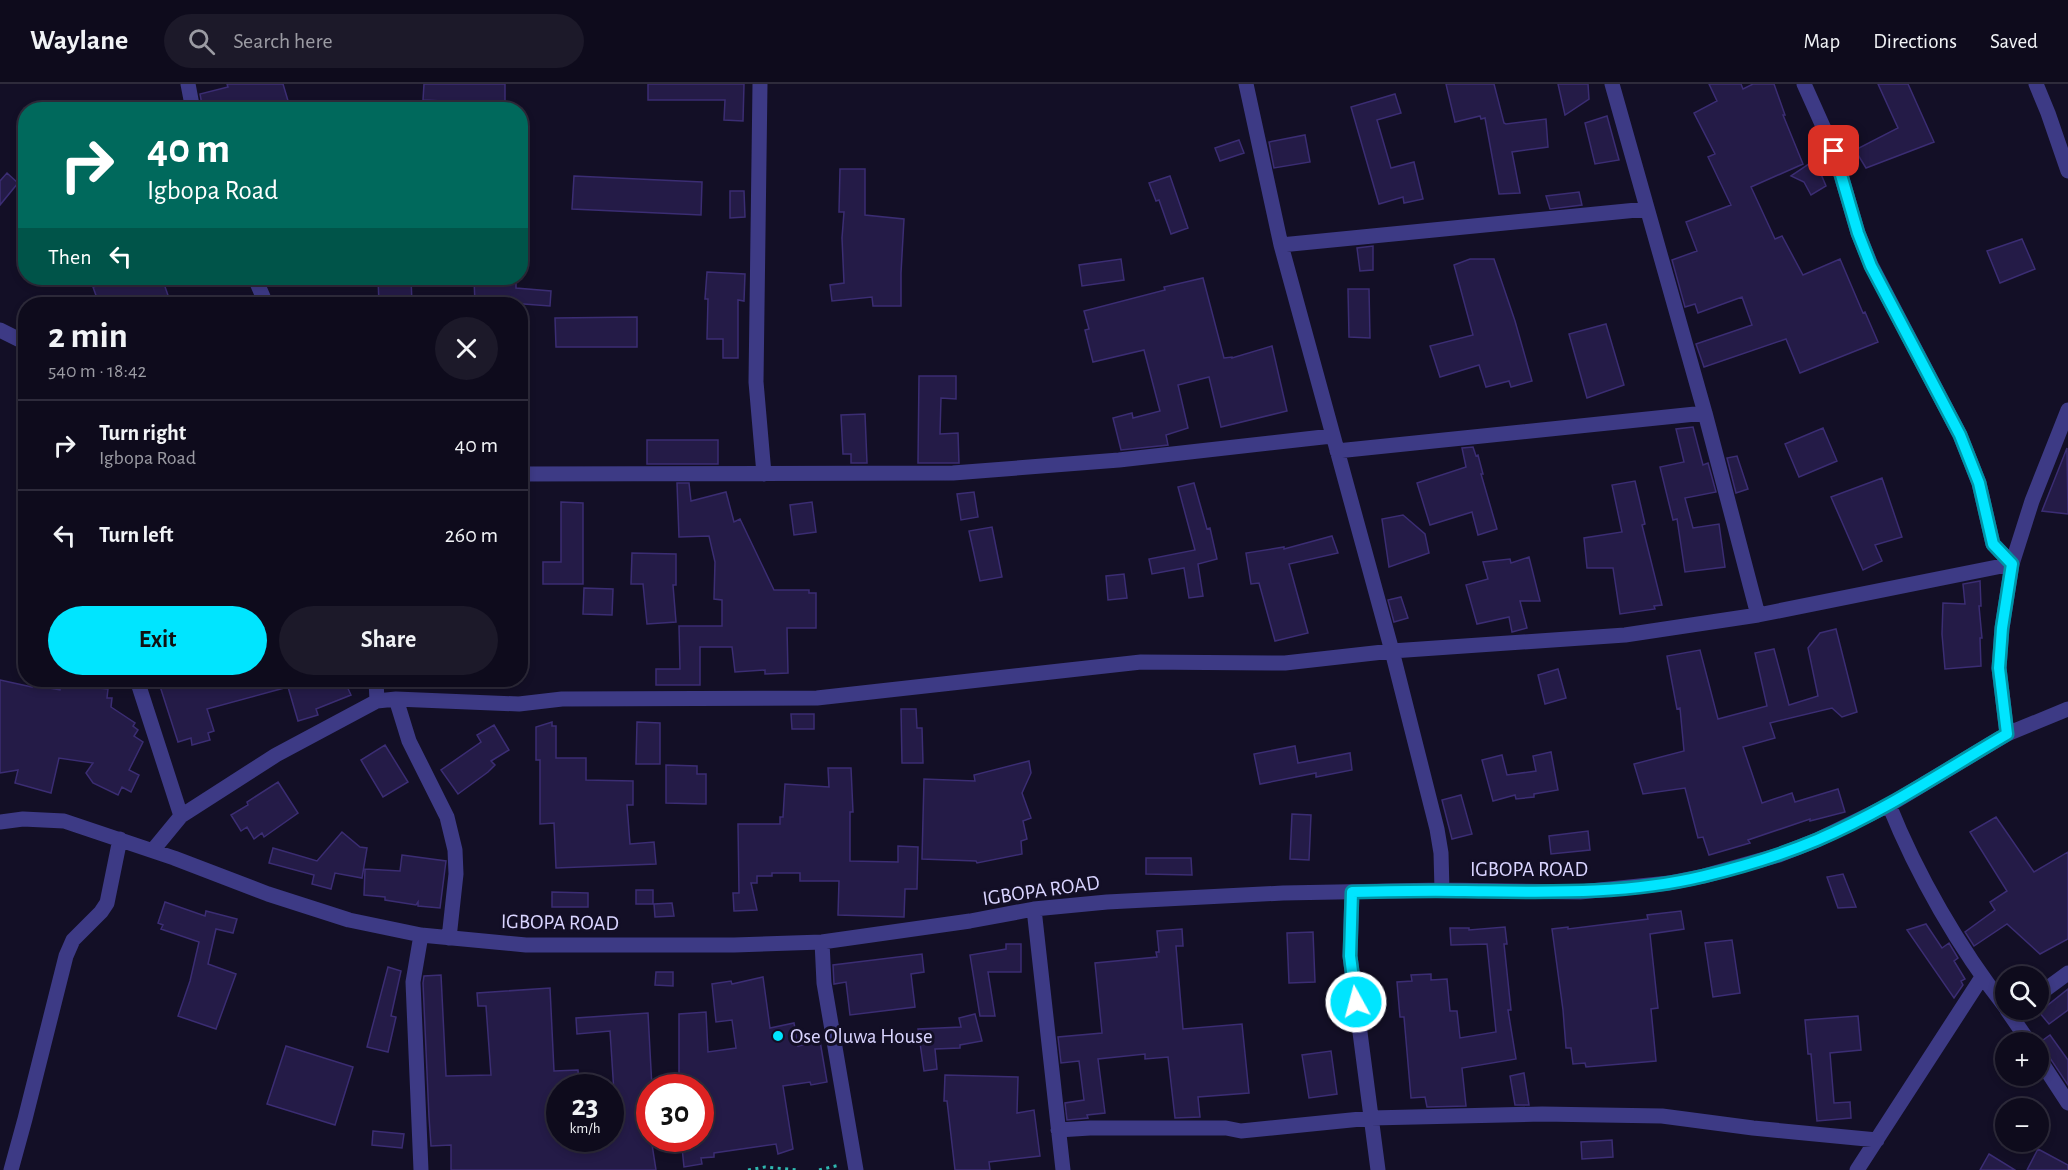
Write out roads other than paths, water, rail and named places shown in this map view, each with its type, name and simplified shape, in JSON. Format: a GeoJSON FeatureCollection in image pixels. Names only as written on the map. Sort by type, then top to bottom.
{"type":"FeatureCollection","features":[{"type":"Feature","properties":{"kind":"street"},"geometry":{"type":"LineString","coordinates":[[188,84],[191,102]]}},
{"type":"Feature","properties":{"kind":"street"},"geometry":{"type":"LineString","coordinates":[[760,84],[756,382],[764,474]]}},
{"type":"Feature","properties":{"kind":"street"},"geometry":{"type":"LineString","coordinates":[[1246,84],[1281,245],[1392,651],[1437,829],[1441,853],[1442,890]]}},
{"type":"Feature","properties":{"kind":"street"},"geometry":{"type":"LineString","coordinates":[[1612,84],[1705,413],[1758,615]]}},
{"type":"Feature","properties":{"kind":"street"},"geometry":{"type":"LineString","coordinates":[[1804,84],[1834,151],[1858,233],[1871,266],[1960,435],[1979,483],[1993,544],[2012,564]]}},
{"type":"Feature","properties":{"kind":"street"},"geometry":{"type":"LineString","coordinates":[[2036,84],[2068,171]]}},
{"type":"Feature","properties":{"kind":"street"},"geometry":{"type":"LineString","coordinates":[[1281,245],[1647,209]]}},
{"type":"Feature","properties":{"kind":"street"},"geometry":{"type":"LineString","coordinates":[[0,330],[18,339]]}},
{"type":"Feature","properties":{"kind":"street"},"geometry":{"type":"LineString","coordinates":[[2007,734],[1999,668],[2002,628],[2012,564],[2032,501],[2068,410]]}},
{"type":"Feature","properties":{"kind":"street"},"geometry":{"type":"LineString","coordinates":[[528,474],[953,472],[1705,413]]}},
{"type":"Feature","properties":{"kind":"street"},"geometry":{"type":"LineString","coordinates":[[153,850],[181,816],[276,755],[377,701],[396,699],[519,704],[562,699],[817,698],[1141,662],[1285,663],[1392,651],[1625,635],[1758,615],[2012,564]]}},
{"type":"Feature","properties":{"kind":"street"},"geometry":{"type":"LineString","coordinates":[[138,687],[181,816]]}},
{"type":"Feature","properties":{"kind":"street"},"geometry":{"type":"LineString","coordinates":[[376,687],[377,701]]}},
{"type":"Feature","properties":{"kind":"street"},"geometry":{"type":"LineString","coordinates":[[396,699],[409,741],[447,817],[455,850],[456,874],[449,938]]}},
{"type":"Feature","properties":{"kind":"street","name":"IGBOPA ROAD"},"geometry":{"type":"LineString","coordinates":[[0,822],[23,819],[64,821],[153,850],[268,894],[329,914],[421,935],[526,945],[734,945],[822,942],[970,921],[1034,909],[1107,902],[1283,893],[1442,890],[1580,892],[1693,878],[1779,855],[1817,840],[1889,805],[2007,734],[2068,709]]}},
{"type":"Feature","properties":{"kind":"street"},"geometry":{"type":"LineString","coordinates":[[1889,805],[1905,847],[1918,871],[1982,977],[1995,992]]}},
{"type":"Feature","properties":{"kind":"street"},"geometry":{"type":"LineString","coordinates":[[11,1170],[66,956],[73,939],[101,912],[107,903],[120,839]]}},
{"type":"Feature","properties":{"kind":"street"},"geometry":{"type":"LineString","coordinates":[[1352,892],[1350,956],[1377,1170]]}},
{"type":"Feature","properties":{"kind":"street"},"geometry":{"type":"LineString","coordinates":[[1034,909],[1063,1170]]}},
{"type":"Feature","properties":{"kind":"street"},"geometry":{"type":"LineString","coordinates":[[421,935],[412,982],[421,1170]]}},
{"type":"Feature","properties":{"kind":"street"},"geometry":{"type":"LineString","coordinates":[[822,942],[824,983],[856,1166]]}},
{"type":"Feature","properties":{"kind":"street"},"geometry":{"type":"LineString","coordinates":[[2049,987],[2068,972]]}},
{"type":"Feature","properties":{"kind":"street"},"geometry":{"type":"LineString","coordinates":[[1857,1170],[1982,977]]}},
{"type":"Feature","properties":{"kind":"street"},"geometry":{"type":"LineString","coordinates":[[2049,1074],[2068,1103]]}},
{"type":"Feature","properties":{"kind":"street"},"geometry":{"type":"LineString","coordinates":[[1058,1130],[1226,1128],[1249,1131],[1371,1118],[1542,1113],[1662,1116],[1876,1140]]}},
{"type":"Feature","properties":{"kind":"place","name":"Ose Oluwa House"},"geometry":{"type":"Point","coordinates":[778,1036]}}]}
